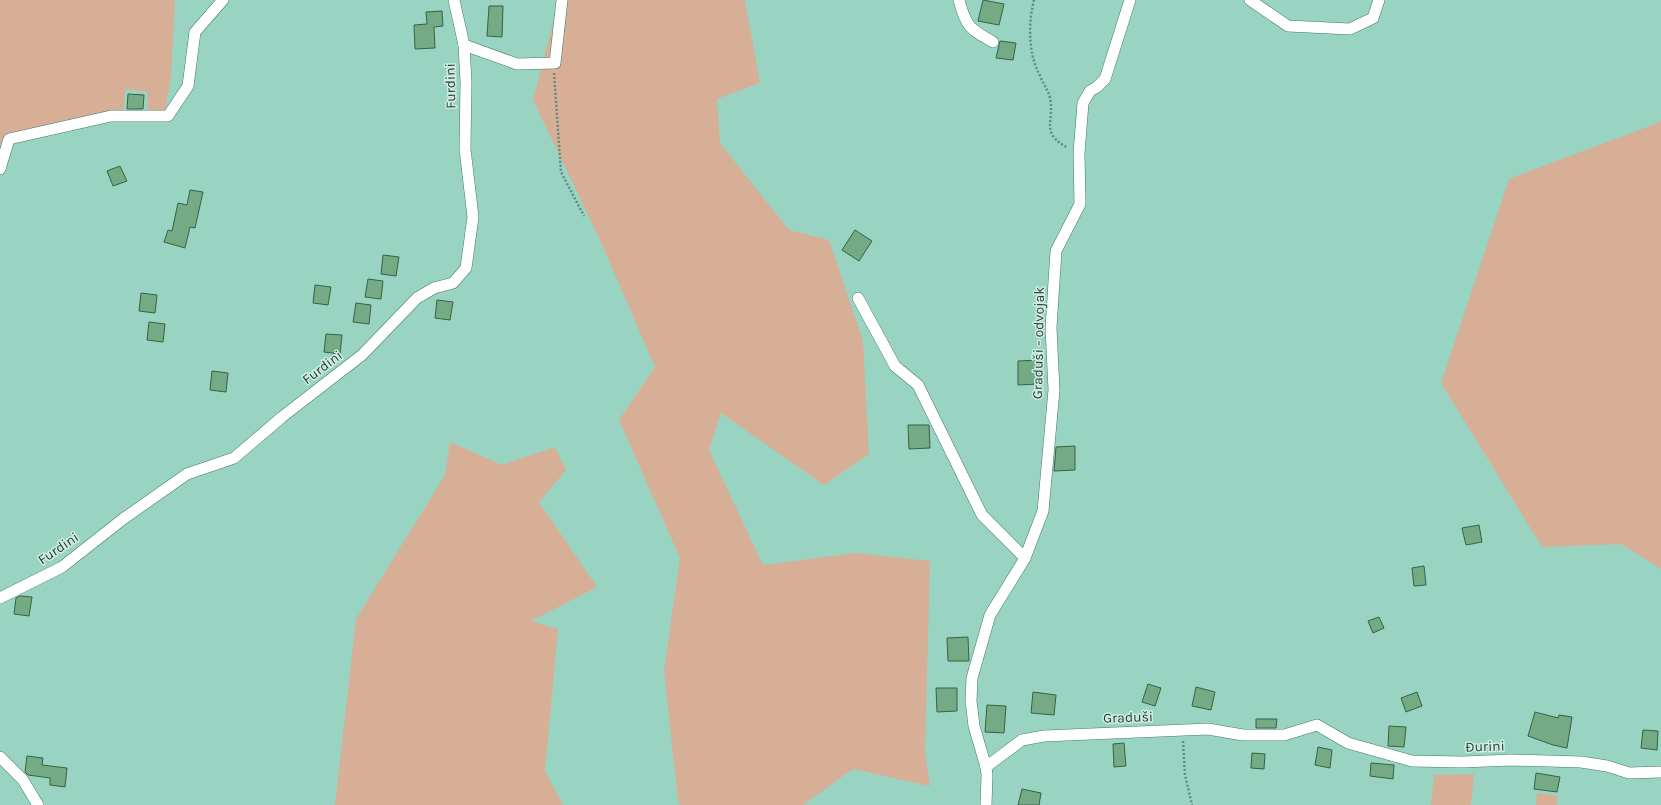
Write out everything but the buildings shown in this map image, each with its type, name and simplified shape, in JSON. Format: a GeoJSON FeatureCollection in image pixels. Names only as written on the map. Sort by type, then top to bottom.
{"type":"FeatureCollection","features":[{"type":"Feature","properties":{"kind":"street"},"geometry":{"type":"LineString","coordinates":[[0,169],[8,139],[111,116],[168,116],[188,86],[195,32],[224,0]]}},
{"type":"Feature","properties":{"kind":"street","name":"Furdini"},"geometry":{"type":"LineString","coordinates":[[0,598],[62,567],[123,519],[187,474],[234,458],[282,417],[362,355],[417,298],[434,288],[453,283],[466,268],[473,217],[465,148],[466,82],[464,46],[454,0]]}},
{"type":"Feature","properties":{"kind":"street"},"geometry":{"type":"LineString","coordinates":[[554,63],[562,0]]}},
{"type":"Feature","properties":{"kind":"street"},"geometry":{"type":"LineString","coordinates":[[959,0],[964,19],[974,31],[993,42]]}},
{"type":"Feature","properties":{"kind":"street","name":"Graduši - odvojak"},"geometry":{"type":"LineString","coordinates":[[986,767],[974,726],[971,701],[972,678],[990,615],[1025,558],[1044,510],[1054,390],[1051,328],[1056,251],[1080,204],[1079,153],[1083,103],[1090,91],[1097,87],[1105,79],[1130,0]]}},
{"type":"Feature","properties":{"kind":"street"},"geometry":{"type":"LineString","coordinates":[[1250,0],[1288,26],[1350,29],[1373,18],[1379,0]]}},
{"type":"Feature","properties":{"kind":"street","name":"Furdini"},"geometry":{"type":"LineString","coordinates":[[464,46],[517,64],[554,63]]}},
{"type":"Feature","properties":{"kind":"street"},"geometry":{"type":"LineString","coordinates":[[858,298],[895,366],[918,386],[982,515],[1025,558]]}},
{"type":"Feature","properties":{"kind":"street","name":"Graduši"},"geometry":{"type":"LineString","coordinates":[[986,767],[1022,740],[1044,736],[1208,729],[1243,736],[1284,735],[1317,725]]}},
{"type":"Feature","properties":{"kind":"street","name":"Đurini"},"geometry":{"type":"LineString","coordinates":[[1317,725],[1348,743],[1412,761],[1463,762],[1511,760],[1580,762],[1607,766],[1629,773],[1661,772]]}},
{"type":"Feature","properties":{"kind":"street"},"geometry":{"type":"LineString","coordinates":[[0,756],[23,780],[38,805]]}},
{"type":"Feature","properties":{"kind":"street"},"geometry":{"type":"LineString","coordinates":[[986,767],[986,805]]}},
{"type":"Feature","properties":{"kind":"path"},"geometry":{"type":"LineString","coordinates":[[1034,0],[1030,30],[1033,52],[1039,76],[1047,87],[1050,99],[1050,132],[1059,143]]}},
{"type":"Feature","properties":{"kind":"path"},"geometry":{"type":"LineString","coordinates":[[554,63],[554,95],[561,172],[584,216]]}},
{"type":"Feature","properties":{"kind":"path"},"geometry":{"type":"LineString","coordinates":[[1183,730],[1185,775],[1192,805]]}},
{"type":"Feature","properties":{"kind":"shaded area"},"geometry":{"type":"Polygon","coordinates":[[[0,0],[175,0],[171,78],[165,111],[148,110],[147,92],[125,89],[124,109],[4,137],[0,152],[0,0]]]}},
{"type":"Feature","properties":{"kind":"shaded area"},"geometry":{"type":"Polygon","coordinates":[[[559,0],[745,0],[760,83],[717,99],[720,143],[789,230],[829,240],[863,341],[869,454],[824,485],[721,413],[709,450],[763,565],[855,553],[930,561],[925,752],[930,786],[853,769],[803,805],[681,805],[678,801],[664,671],[680,558],[619,420],[655,367],[600,240],[533,100],[559,0]]]}},
{"type":"Feature","properties":{"kind":"shaded area"},"geometry":{"type":"Polygon","coordinates":[[[1661,120],[1661,569],[1621,544],[1542,547],[1441,383],[1509,179],[1658,123],[1661,120]]]}},
{"type":"Feature","properties":{"kind":"shaded area"},"geometry":{"type":"Polygon","coordinates":[[[450,442],[502,465],[555,447],[566,470],[539,502],[597,587],[531,621],[558,629],[545,771],[563,805],[335,805],[356,619],[445,475],[450,442]]]}},
{"type":"Feature","properties":{"kind":"shaded area"},"geometry":{"type":"Polygon","coordinates":[[[1474,774],[1471,805],[1431,805],[1434,775],[1474,774]]]}},
{"type":"Feature","properties":{"kind":"shaded area"},"geometry":{"type":"Polygon","coordinates":[[[1537,793],[1558,796],[1557,805],[1536,805],[1537,793]]]}}]}
